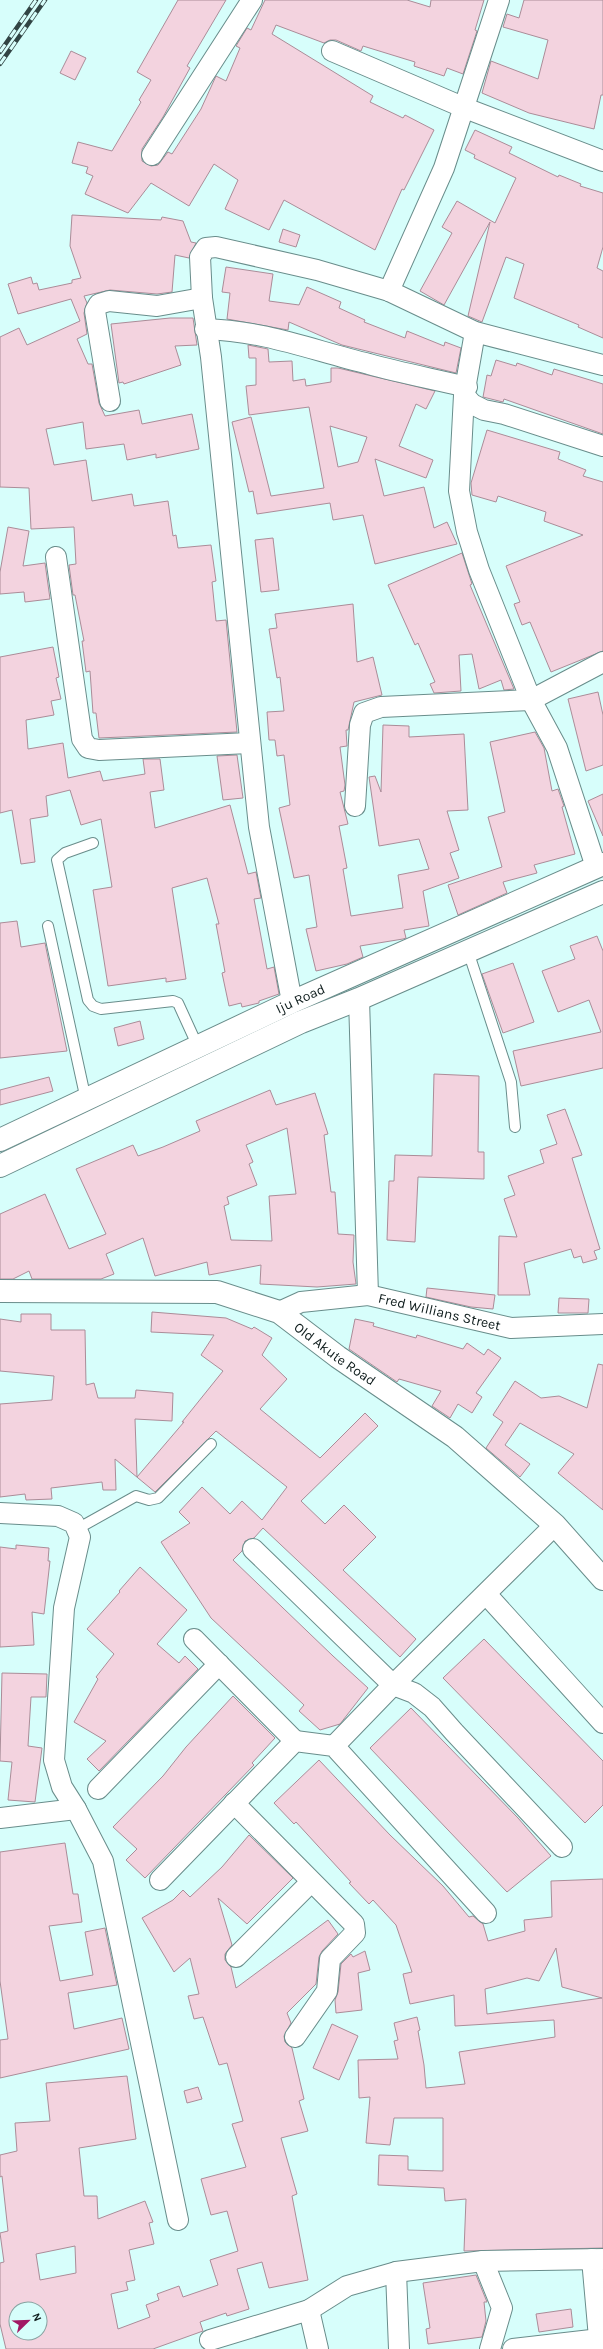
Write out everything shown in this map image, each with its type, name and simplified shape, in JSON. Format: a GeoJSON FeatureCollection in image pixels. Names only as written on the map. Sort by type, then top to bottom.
{"type":"FeatureCollection","features":[{"type":"Feature","properties":{"kind":"main road","name":"Iju Road"},"geometry":{"type":"LineString","coordinates":[[0,1140],[292,1002],[600,865]]}},
{"type":"Feature","properties":{"kind":"main road","name":"Iju Road"},"geometry":{"type":"LineString","coordinates":[[0,1166],[301,1022],[359,999],[603,892]]}},
{"type":"Feature","properties":{"kind":"main road","name":"Old Akute Road"},"geometry":{"type":"LineString","coordinates":[[0,1291],[217,1292],[279,1312],[338,1357],[455,1436],[555,1525],[603,1579]]}},
{"type":"Feature","properties":{"kind":"street"},"geometry":{"type":"LineString","coordinates":[[152,155],[252,0]]}},
{"type":"Feature","properties":{"kind":"street"},"geometry":{"type":"LineString","coordinates":[[389,290],[444,168],[465,108],[499,0]]}},
{"type":"Feature","properties":{"kind":"street"},"geometry":{"type":"LineString","coordinates":[[332,51],[465,108],[603,161]]}},
{"type":"Feature","properties":{"kind":"street"},"geometry":{"type":"LineString","coordinates":[[292,1002],[259,827],[249,743],[211,357],[205,329],[200,257],[206,248],[216,247],[317,270],[389,290],[475,332],[603,366]]}},
{"type":"Feature","properties":{"kind":"street"},"geometry":{"type":"LineString","coordinates":[[110,401],[95,312],[99,304],[109,301],[157,306],[202,298]]}},
{"type":"Feature","properties":{"kind":"street"},"geometry":{"type":"LineString","coordinates":[[205,329],[238,330],[283,339],[466,391],[472,404],[484,410],[504,414],[603,446]]}},
{"type":"Feature","properties":{"kind":"street"},"geometry":{"type":"LineString","coordinates":[[475,332],[466,391],[459,491],[467,532],[479,570],[531,700],[557,748],[600,865]]}},
{"type":"Feature","properties":{"kind":"street"},"geometry":{"type":"LineString","coordinates":[[56,557],[82,739],[88,748],[99,750],[249,743]]}},
{"type":"Feature","properties":{"kind":"street"},"geometry":{"type":"LineString","coordinates":[[355,806],[360,726],[364,713],[381,707],[531,700],[603,662]]}},
{"type":"Feature","properties":{"kind":"street"},"geometry":{"type":"LineString","coordinates":[[359,999],[368,1296]]}},
{"type":"Feature","properties":{"kind":"street","name":"Fred Willians Street"},"geometry":{"type":"LineString","coordinates":[[279,1312],[301,1302],[368,1296],[511,1328],[603,1324]]}},
{"type":"Feature","properties":{"kind":"street"},"geometry":{"type":"LineString","coordinates":[[0,1513],[58,1516],[74,1523],[80,1537],[64,1608],[54,1760],[62,1787],[76,1809],[103,1861],[178,2220]]}},
{"type":"Feature","properties":{"kind":"street"},"geometry":{"type":"LineString","coordinates":[[334,1746],[393,1685],[555,1525]]}},
{"type":"Feature","properties":{"kind":"street"},"geometry":{"type":"LineString","coordinates":[[253,1549],[393,1685],[414,1693],[432,1707],[562,1847]]}},
{"type":"Feature","properties":{"kind":"street"},"geometry":{"type":"LineString","coordinates":[[486,1594],[603,1723]]}},
{"type":"Feature","properties":{"kind":"street"},"geometry":{"type":"LineString","coordinates":[[194,1639],[296,1741],[334,1746],[486,1913]]}},
{"type":"Feature","properties":{"kind":"street"},"geometry":{"type":"LineString","coordinates":[[98,1789],[219,1664]]}},
{"type":"Feature","properties":{"kind":"street"},"geometry":{"type":"LineString","coordinates":[[160,1880],[296,1741]]}},
{"type":"Feature","properties":{"kind":"street"},"geometry":{"type":"LineString","coordinates":[[234,1803],[354,1924],[355,1933],[330,1959],[327,1991],[295,2037]]}},
{"type":"Feature","properties":{"kind":"street"},"geometry":{"type":"LineString","coordinates":[[0,1818],[76,1809]]}},
{"type":"Feature","properties":{"kind":"street"},"geometry":{"type":"LineString","coordinates":[[236,1957],[311,1882]]}},
{"type":"Feature","properties":{"kind":"street"},"geometry":{"type":"LineString","coordinates":[[210,2340],[309,2310],[347,2286],[396,2272],[483,2261],[598,2259],[600,2344],[513,2349]]}},
{"type":"Feature","properties":{"kind":"street"},"geometry":{"type":"LineString","coordinates":[[483,2261],[502,2308],[490,2349]]}},
{"type":"Feature","properties":{"kind":"street"},"geometry":{"type":"LineString","coordinates":[[396,2272],[400,2349]]}},
{"type":"Feature","properties":{"kind":"street"},"geometry":{"type":"LineString","coordinates":[[309,2310],[318,2349]]}},
{"type":"Feature","properties":{"kind":"lane"},"geometry":{"type":"LineString","coordinates":[[93,843],[65,853],[57,860],[88,1000],[93,1006],[101,1009],[173,1001],[178,1004],[206,1067]]}},
{"type":"Feature","properties":{"kind":"lane"},"geometry":{"type":"LineString","coordinates":[[48,926],[86,1100]]}},
{"type":"Feature","properties":{"kind":"lane"},"geometry":{"type":"LineString","coordinates":[[468,951],[511,1082],[515,1127]]}},
{"type":"Feature","properties":{"kind":"lane"},"geometry":{"type":"LineString","coordinates":[[77,1529],[136,1496],[149,1500],[158,1498],[211,1444]]}},
{"type":"Feature","properties":{"kind":"building"},"geometry":{"type":"Polygon","coordinates":[[[178,0],[226,0],[187,66],[190,68],[163,117],[142,149],[142,161],[151,166],[158,165],[168,152],[172,154],[201,109],[216,76],[226,81],[240,48],[236,46],[247,28],[251,30],[265,0],[407,0],[430,7],[431,0],[484,0],[475,30],[477,31],[463,74],[447,68],[444,76],[414,66],[415,62],[363,46],[361,51],[336,40],[330,40],[324,43],[276,25],[272,34],[373,96],[370,102],[403,118],[405,115],[434,130],[404,190],[402,189],[375,250],[284,200],[269,230],[225,209],[238,180],[214,164],[189,206],[151,183],[128,213],[85,194],[93,176],[86,173],[88,167],[72,163],[78,142],[112,151],[141,102],[139,100],[151,80],[137,72],[178,0]]]}},
{"type":"Feature","properties":{"kind":"building"},"geometry":{"type":"Polygon","coordinates":[[[524,0],[603,0],[603,95],[601,95],[594,129],[529,113],[482,93],[491,61],[538,79],[548,40],[503,27],[507,14],[519,18],[524,0]]]}},
{"type":"Feature","properties":{"kind":"building"},"geometry":{"type":"Polygon","coordinates":[[[71,51],[86,58],[75,80],[60,73],[71,51]]]}},
{"type":"Feature","properties":{"kind":"building"},"geometry":{"type":"Polygon","coordinates":[[[475,130],[512,147],[509,153],[558,177],[559,175],[581,184],[580,186],[603,193],[603,247],[597,268],[603,271],[603,338],[578,327],[579,325],[514,298],[524,264],[506,257],[482,322],[468,316],[490,222],[444,305],[420,291],[452,233],[442,227],[457,201],[495,223],[516,178],[474,158],[475,155],[465,150],[475,130]]]}},
{"type":"Feature","properties":{"kind":"building"},"geometry":{"type":"Polygon","coordinates":[[[72,215],[161,220],[162,217],[183,221],[191,242],[196,243],[189,258],[175,255],[172,292],[157,294],[110,290],[84,296],[87,303],[84,313],[87,334],[77,339],[88,364],[92,364],[99,403],[105,416],[139,410],[142,424],[192,414],[199,449],[156,458],[156,454],[127,460],[124,444],[86,449],[83,422],[46,429],[54,465],[86,460],[92,501],[132,494],[134,506],[168,501],[173,536],[176,535],[178,548],[211,545],[216,581],[212,582],[216,621],[226,620],[237,732],[99,738],[96,713],[93,713],[90,671],[86,672],[82,641],[84,641],[75,595],[73,595],[69,565],[76,564],[74,527],[31,529],[29,488],[0,487],[0,337],[19,328],[27,345],[80,321],[71,299],[18,314],[8,284],[31,277],[33,284],[37,283],[39,290],[72,283],[72,280],[81,278],[70,246],[72,215]]]}},
{"type":"Feature","properties":{"kind":"building"},"geometry":{"type":"Polygon","coordinates":[[[283,229],[300,235],[296,247],[279,242],[283,229]]]}},
{"type":"Feature","properties":{"kind":"building"},"geometry":{"type":"Polygon","coordinates":[[[226,267],[273,274],[269,301],[299,305],[307,287],[341,302],[339,308],[365,320],[364,322],[405,338],[407,331],[444,346],[445,342],[461,348],[456,373],[342,345],[289,322],[288,330],[227,319],[230,293],[222,292],[226,267]]]}},
{"type":"Feature","properties":{"kind":"building"},"geometry":{"type":"Polygon","coordinates":[[[170,318],[193,318],[197,345],[175,346],[181,365],[124,384],[123,382],[119,383],[111,324],[170,318]]]}},
{"type":"Feature","properties":{"kind":"building"},"geometry":{"type":"Polygon","coordinates":[[[248,345],[268,349],[269,362],[292,361],[293,381],[305,379],[306,386],[331,382],[331,368],[338,368],[435,391],[426,409],[416,404],[399,446],[433,460],[426,478],[375,459],[384,496],[424,487],[434,528],[447,522],[457,544],[375,564],[363,515],[333,520],[330,503],[257,514],[253,491],[249,492],[232,422],[251,417],[271,496],[324,488],[309,407],[249,415],[246,386],[256,385],[256,358],[249,358],[248,345]],[[330,426],[338,467],[358,462],[367,437],[330,426]]]}},
{"type":"Feature","properties":{"kind":"building"},"geometry":{"type":"Polygon","coordinates":[[[496,360],[516,366],[517,363],[552,375],[554,369],[603,384],[603,434],[504,399],[503,402],[483,397],[487,375],[491,376],[496,360]]]}},
{"type":"Feature","properties":{"kind":"building"},"geometry":{"type":"Polygon","coordinates":[[[487,430],[560,452],[558,459],[586,470],[583,476],[603,482],[603,651],[551,672],[530,622],[522,625],[514,604],[520,602],[506,566],[583,535],[544,521],[546,512],[498,496],[496,502],[472,495],[471,483],[487,430]]]}},
{"type":"Feature","properties":{"kind":"building"},"geometry":{"type":"Polygon","coordinates":[[[8,527],[29,531],[23,566],[45,563],[50,599],[25,602],[24,592],[0,594],[0,572],[8,527]]]}},
{"type":"Feature","properties":{"kind":"building"},"geometry":{"type":"Polygon","coordinates":[[[273,538],[279,590],[261,592],[255,540],[273,538]]]}},
{"type":"Feature","properties":{"kind":"building"},"geometry":{"type":"Polygon","coordinates":[[[462,553],[472,584],[470,585],[514,689],[504,690],[501,680],[479,689],[472,654],[459,655],[461,691],[434,693],[430,684],[435,682],[418,643],[415,645],[388,585],[462,553]]]}},
{"type":"Feature","properties":{"kind":"building"},"geometry":{"type":"Polygon","coordinates":[[[353,604],[357,662],[373,657],[382,695],[354,702],[348,730],[346,730],[347,746],[340,747],[345,785],[344,791],[340,792],[348,824],[339,826],[347,868],[343,869],[351,916],[403,908],[398,875],[429,869],[419,839],[379,846],[369,777],[375,776],[381,792],[383,725],[409,726],[409,737],[464,734],[468,810],[447,811],[459,850],[450,853],[459,878],[423,891],[429,926],[404,930],[406,938],[403,939],[360,946],[363,957],[347,964],[316,971],[306,929],[317,927],[309,875],[294,878],[279,808],[290,805],[284,755],[277,756],[275,740],[269,740],[267,712],[284,711],[280,677],[277,678],[269,629],[277,628],[275,614],[353,604]]]}},
{"type":"Feature","properties":{"kind":"building"},"geometry":{"type":"Polygon","coordinates":[[[53,647],[59,677],[56,678],[61,699],[51,701],[54,715],[26,720],[28,749],[63,743],[68,778],[100,771],[103,781],[145,774],[143,759],[160,759],[164,790],[150,792],[155,828],[230,805],[248,874],[256,872],[261,898],[254,899],[267,969],[274,967],[279,994],[259,1001],[259,1003],[242,1007],[241,1003],[229,1006],[222,973],[225,972],[216,924],[219,924],[207,878],[172,888],[186,979],[166,982],[166,978],[108,986],[93,890],[112,887],[101,819],[81,825],[70,790],[46,796],[48,816],[30,819],[35,862],[21,864],[12,810],[0,813],[0,657],[53,647]]]}},
{"type":"Feature","properties":{"kind":"building"},"geometry":{"type":"Polygon","coordinates":[[[598,692],[603,715],[603,765],[586,771],[568,699],[598,692]]]}},
{"type":"Feature","properties":{"kind":"building"},"geometry":{"type":"Polygon","coordinates":[[[535,732],[544,748],[552,791],[558,789],[564,806],[562,807],[575,854],[534,865],[537,873],[503,882],[507,893],[458,915],[448,885],[502,867],[488,817],[505,812],[490,742],[535,732]]]}},
{"type":"Feature","properties":{"kind":"building"},"geometry":{"type":"Polygon","coordinates":[[[237,755],[243,798],[223,800],[217,756],[237,755]]]}},
{"type":"Feature","properties":{"kind":"building"},"geometry":{"type":"Polygon","coordinates":[[[603,794],[603,836],[588,801],[603,794]]]}},
{"type":"Feature","properties":{"kind":"building"},"geometry":{"type":"Polygon","coordinates":[[[17,921],[21,947],[45,943],[67,1051],[0,1058],[0,923],[17,921]]]}},
{"type":"Feature","properties":{"kind":"building"},"geometry":{"type":"Polygon","coordinates":[[[597,936],[603,951],[603,1068],[521,1086],[513,1051],[601,1032],[589,1000],[558,1012],[542,971],[575,959],[570,946],[597,936]]]}},
{"type":"Feature","properties":{"kind":"building"},"geometry":{"type":"Polygon","coordinates":[[[513,963],[534,1022],[503,1033],[482,974],[513,963]]]}},
{"type":"Feature","properties":{"kind":"building"},"geometry":{"type":"Polygon","coordinates":[[[140,1021],[144,1039],[118,1046],[114,1028],[140,1021]]]}},
{"type":"Feature","properties":{"kind":"building"},"geometry":{"type":"Polygon","coordinates":[[[434,1074],[479,1076],[478,1152],[484,1152],[484,1179],[418,1177],[415,1242],[387,1240],[389,1181],[394,1181],[395,1155],[432,1156],[434,1074]]]}},
{"type":"Feature","properties":{"kind":"building"},"geometry":{"type":"Polygon","coordinates":[[[49,1077],[53,1091],[0,1105],[0,1090],[49,1077]]]}},
{"type":"Feature","properties":{"kind":"building"},"geometry":{"type":"Polygon","coordinates":[[[270,1090],[276,1105],[315,1093],[328,1134],[324,1135],[331,1192],[335,1192],[338,1234],[354,1235],[353,1262],[356,1284],[317,1287],[260,1284],[261,1265],[209,1275],[207,1262],[155,1276],[143,1238],[106,1254],[114,1274],[101,1279],[32,1279],[29,1271],[13,1279],[0,1279],[0,1214],[45,1194],[69,1249],[106,1234],[76,1169],[133,1145],[138,1156],[163,1147],[200,1131],[196,1121],[270,1090]],[[287,1128],[246,1145],[253,1162],[249,1164],[257,1185],[227,1197],[229,1204],[224,1206],[231,1240],[272,1241],[269,1196],[296,1194],[287,1128]]]}},
{"type":"Feature","properties":{"kind":"building"},"geometry":{"type":"Polygon","coordinates":[[[565,1109],[582,1155],[572,1158],[600,1249],[594,1251],[597,1259],[583,1263],[581,1256],[574,1258],[571,1249],[524,1263],[530,1295],[498,1295],[499,1236],[517,1237],[504,1199],[515,1195],[508,1176],[544,1163],[540,1150],[557,1144],[547,1115],[565,1109]]]}},
{"type":"Feature","properties":{"kind":"building"},"geometry":{"type":"Polygon","coordinates":[[[427,1288],[495,1295],[493,1309],[471,1307],[426,1297],[427,1288]]]}},
{"type":"Feature","properties":{"kind":"building"},"geometry":{"type":"Polygon","coordinates":[[[559,1298],[589,1299],[588,1313],[558,1313],[559,1298]]]}},
{"type":"Feature","properties":{"kind":"building"},"geometry":{"type":"Polygon","coordinates":[[[152,1312],[226,1318],[252,1329],[254,1327],[272,1338],[262,1355],[287,1379],[260,1409],[320,1458],[365,1413],[378,1426],[301,1501],[325,1524],[344,1505],[376,1537],[343,1570],[416,1639],[400,1657],[263,1528],[254,1538],[245,1541],[242,1551],[233,1560],[368,1688],[340,1724],[320,1730],[299,1711],[304,1705],[211,1618],[161,1542],[190,1523],[179,1512],[202,1487],[230,1514],[242,1501],[262,1520],[287,1487],[216,1431],[155,1492],[115,1459],[116,1490],[103,1490],[102,1482],[51,1488],[52,1499],[26,1500],[25,1494],[0,1497],[0,1404],[52,1400],[54,1376],[0,1371],[0,1319],[21,1322],[21,1314],[51,1314],[51,1330],[85,1330],[86,1385],[94,1383],[98,1398],[135,1398],[136,1390],[173,1393],[172,1421],[135,1419],[137,1477],[184,1422],[182,1422],[223,1371],[201,1355],[214,1335],[151,1332],[152,1312]]]}},
{"type":"Feature","properties":{"kind":"building"},"geometry":{"type":"Polygon","coordinates":[[[355,1319],[374,1323],[373,1326],[416,1338],[417,1335],[463,1349],[467,1343],[484,1355],[488,1349],[501,1358],[476,1393],[482,1397],[472,1413],[458,1404],[450,1418],[432,1406],[441,1391],[399,1379],[397,1382],[349,1349],[355,1319]]]}},
{"type":"Feature","properties":{"kind":"building"},"geometry":{"type":"Polygon","coordinates":[[[598,1364],[603,1365],[603,1510],[558,1473],[574,1454],[520,1423],[505,1445],[530,1464],[520,1477],[486,1448],[503,1422],[493,1415],[515,1381],[541,1398],[559,1396],[587,1408],[598,1364]]]}},
{"type":"Feature","properties":{"kind":"building"},"geometry":{"type":"Polygon","coordinates":[[[16,1545],[49,1548],[48,1561],[50,1561],[44,1614],[32,1612],[34,1645],[0,1647],[0,1547],[16,1549],[16,1545]]]}},
{"type":"Feature","properties":{"kind":"building"},"geometry":{"type":"Polygon","coordinates":[[[140,1567],[187,1610],[157,1644],[179,1663],[185,1656],[198,1669],[99,1771],[87,1759],[106,1741],[74,1722],[98,1679],[96,1677],[114,1654],[87,1629],[140,1567]]]}},
{"type":"Feature","properties":{"kind":"building"},"geometry":{"type":"Polygon","coordinates":[[[484,1639],[603,1761],[603,1805],[585,1823],[443,1678],[484,1639]]]}},
{"type":"Feature","properties":{"kind":"building"},"geometry":{"type":"Polygon","coordinates":[[[2,1673],[47,1674],[46,1697],[31,1697],[28,1746],[42,1748],[35,1802],[8,1800],[12,1762],[0,1761],[2,1673]]]}},
{"type":"Feature","properties":{"kind":"building"},"geometry":{"type":"Polygon","coordinates":[[[233,1696],[275,1738],[252,1763],[254,1765],[145,1878],[126,1860],[137,1849],[113,1827],[163,1776],[186,1747],[233,1696]]]}},
{"type":"Feature","properties":{"kind":"building"},"geometry":{"type":"Polygon","coordinates":[[[411,1708],[518,1818],[551,1856],[507,1892],[370,1748],[411,1708]]]}},
{"type":"Feature","properties":{"kind":"building"},"geometry":{"type":"Polygon","coordinates":[[[319,1760],[390,1835],[443,1886],[469,1917],[473,1916],[483,1924],[488,1941],[525,1931],[524,1920],[552,1917],[551,1881],[603,1879],[603,2248],[464,2251],[466,2199],[445,2201],[444,2188],[378,2185],[379,2155],[408,2156],[408,2170],[443,2171],[443,2118],[394,2118],[390,2145],[366,2143],[370,2097],[359,2098],[358,2060],[398,2059],[394,2041],[398,2040],[394,2023],[417,2017],[420,2030],[418,2031],[424,2065],[426,2088],[465,2084],[459,2052],[555,2037],[554,2020],[455,2026],[454,1995],[410,2004],[403,1974],[412,1972],[396,1925],[373,1900],[369,1904],[296,1822],[294,1824],[274,1803],[319,1760]],[[556,1948],[539,1981],[527,1978],[485,1989],[487,2014],[602,1998],[562,1987],[556,1948]]]}},
{"type":"Feature","properties":{"kind":"building"},"geometry":{"type":"Polygon","coordinates":[[[249,1835],[293,1878],[247,1924],[218,1898],[232,1945],[225,1954],[225,1960],[231,1967],[236,1988],[328,1920],[338,1934],[322,1951],[319,1957],[316,1984],[287,2013],[291,2023],[284,2036],[285,2042],[292,2048],[304,2099],[299,2101],[308,2131],[281,2138],[297,2194],[292,2196],[308,2280],[269,2288],[262,2262],[237,2269],[249,2309],[227,2316],[226,2313],[200,2322],[203,2331],[153,2349],[6,2349],[0,2324],[0,2263],[4,2262],[0,2233],[8,2231],[2,2176],[0,2177],[0,2155],[17,2151],[15,2123],[50,2121],[46,2083],[127,2076],[136,2139],[79,2148],[84,2196],[97,2196],[98,2219],[145,2201],[153,2222],[149,2223],[154,2244],[129,2250],[135,2280],[126,2282],[128,2290],[111,2294],[118,2329],[150,2317],[146,2305],[159,2300],[157,2294],[179,2286],[183,2297],[218,2285],[210,2260],[238,2251],[227,2211],[211,2215],[201,2179],[246,2167],[232,2124],[243,2121],[227,2063],[219,2065],[203,2017],[194,2019],[188,1996],[199,1994],[190,1958],[174,1972],[142,1918],[173,1900],[183,1890],[190,1897],[222,1867],[249,1835]],[[75,2246],[36,2254],[40,2280],[76,2273],[75,2246]]]}},
{"type":"Feature","properties":{"kind":"building"},"geometry":{"type":"Polygon","coordinates":[[[65,1843],[73,1894],[78,1894],[82,1922],[49,1926],[60,1981],[93,1975],[85,1932],[105,1928],[117,1985],[68,1993],[74,2029],[122,2018],[129,2049],[0,2078],[0,2040],[8,2039],[0,1981],[0,1852],[65,1843]]]}},
{"type":"Feature","properties":{"kind":"building"},"geometry":{"type":"Polygon","coordinates":[[[365,1951],[370,1970],[358,1973],[362,2010],[336,2013],[335,2000],[338,1992],[341,1964],[351,1954],[353,1957],[365,1951]]]}},
{"type":"Feature","properties":{"kind":"building"},"geometry":{"type":"Polygon","coordinates":[[[332,2024],[358,2036],[339,2080],[313,2068],[332,2024]]]}},
{"type":"Feature","properties":{"kind":"building"},"geometry":{"type":"Polygon","coordinates":[[[198,2087],[202,2099],[187,2103],[184,2091],[198,2087]]]}},
{"type":"Feature","properties":{"kind":"building"},"geometry":{"type":"Polygon","coordinates":[[[476,2275],[487,2302],[484,2302],[486,2321],[482,2337],[428,2344],[426,2329],[430,2328],[423,2283],[476,2275]]]}},
{"type":"Feature","properties":{"kind":"building"},"geometry":{"type":"Polygon","coordinates":[[[571,2309],[573,2327],[539,2332],[536,2314],[571,2309]]]}},
{"type":"Feature","properties":{"kind":"railway"},"geometry":{"type":"LineString","coordinates":[[0,52],[36,0]]}},
{"type":"Feature","properties":{"kind":"railway"},"geometry":{"type":"LineString","coordinates":[[0,64],[45,0]]}}]}
